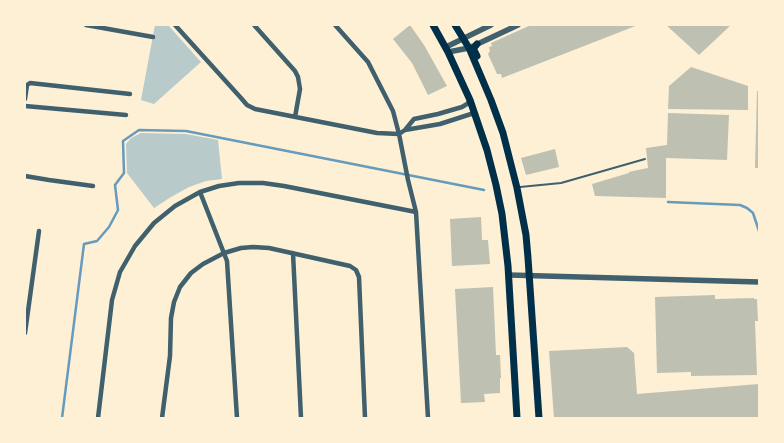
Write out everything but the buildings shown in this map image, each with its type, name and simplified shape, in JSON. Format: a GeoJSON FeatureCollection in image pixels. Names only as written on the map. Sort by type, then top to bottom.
{"type":"FeatureCollection","features":[{"type":"Feature","properties":{"kind":"main road"},"geometry":{"type":"LineString","coordinates":[[433,25],[447,49],[476,115],[499,197],[509,275],[517,418]]}},
{"type":"Feature","properties":{"kind":"main road"},"geometry":{"type":"LineString","coordinates":[[455,25],[469,48],[483,80],[503,133],[518,189],[526,234],[530,275],[539,418]]}},
{"type":"Feature","properties":{"kind":"main road"},"geometry":{"type":"LineString","coordinates":[[477,44],[474,50],[484,72],[483,80]]}},
{"type":"Feature","properties":{"kind":"street"},"geometry":{"type":"LineString","coordinates":[[86,25],[153,37]]}},
{"type":"Feature","properties":{"kind":"street"},"geometry":{"type":"LineString","coordinates":[[175,25],[247,105],[255,109],[376,133],[399,134],[414,119],[462,107],[470,100]]}},
{"type":"Feature","properties":{"kind":"street"},"geometry":{"type":"LineString","coordinates":[[254,25],[298,76],[300,89],[295,118]]}},
{"type":"Feature","properties":{"kind":"street"},"geometry":{"type":"LineString","coordinates":[[335,25],[368,62],[392,111],[399,134],[416,212],[428,418]]}},
{"type":"Feature","properties":{"kind":"street"},"geometry":{"type":"LineString","coordinates":[[447,49],[463,38],[491,25]]}},
{"type":"Feature","properties":{"kind":"street"},"geometry":{"type":"LineString","coordinates":[[447,49],[469,48],[518,25]]}},
{"type":"Feature","properties":{"kind":"street"},"geometry":{"type":"LineString","coordinates":[[25,99],[27,85],[30,83],[130,94]]}},
{"type":"Feature","properties":{"kind":"street"},"geometry":{"type":"LineString","coordinates":[[25,106],[126,115]]}},
{"type":"Feature","properties":{"kind":"street"},"geometry":{"type":"LineString","coordinates":[[405,130],[440,124],[466,115],[476,115]]}},
{"type":"Feature","properties":{"kind":"street"},"geometry":{"type":"LineString","coordinates":[[25,176],[93,186]]}},
{"type":"Feature","properties":{"kind":"street"},"geometry":{"type":"LineString","coordinates":[[98,418],[112,300],[120,272],[134,246],[154,223],[175,206],[200,192],[219,186],[239,183],[263,183],[416,212]]}},
{"type":"Feature","properties":{"kind":"street"},"geometry":{"type":"LineString","coordinates":[[200,192],[228,262],[237,418]]}},
{"type":"Feature","properties":{"kind":"street"},"geometry":{"type":"LineString","coordinates":[[25,333],[39,231]]}},
{"type":"Feature","properties":{"kind":"street"},"geometry":{"type":"LineString","coordinates":[[162,418],[170,356],[171,318],[174,302],[180,287],[191,273],[203,264],[224,253],[253,246],[350,266],[356,270],[359,277],[365,418]]}},
{"type":"Feature","properties":{"kind":"street"},"geometry":{"type":"LineString","coordinates":[[293,253],[301,418]]}},
{"type":"Feature","properties":{"kind":"street"},"geometry":{"type":"LineString","coordinates":[[509,275],[759,282]]}},
{"type":"Feature","properties":{"kind":"lane"},"geometry":{"type":"LineString","coordinates":[[518,189],[561,183],[645,160]]}},
{"type":"Feature","properties":{"kind":"shaded area"},"geometry":{"type":"Polygon","coordinates":[[[155,25],[168,25],[201,62],[154,104],[141,100],[155,25]]]}},
{"type":"Feature","properties":{"kind":"shaded area"},"geometry":{"type":"Polygon","coordinates":[[[141,133],[186,134],[218,140],[222,179],[206,181],[189,187],[154,208],[127,173],[126,144],[131,138],[141,133]]]}},
{"type":"Feature","properties":{"kind":"waterway"},"geometry":{"type":"LineString","coordinates":[[62,418],[84,244],[97,241],[109,227],[118,210],[115,185],[124,173],[123,141],[139,130],[186,131],[484,190]]}},
{"type":"Feature","properties":{"kind":"waterway"},"geometry":{"type":"LineString","coordinates":[[668,202],[740,205],[753,213],[759,231]]}}]}
